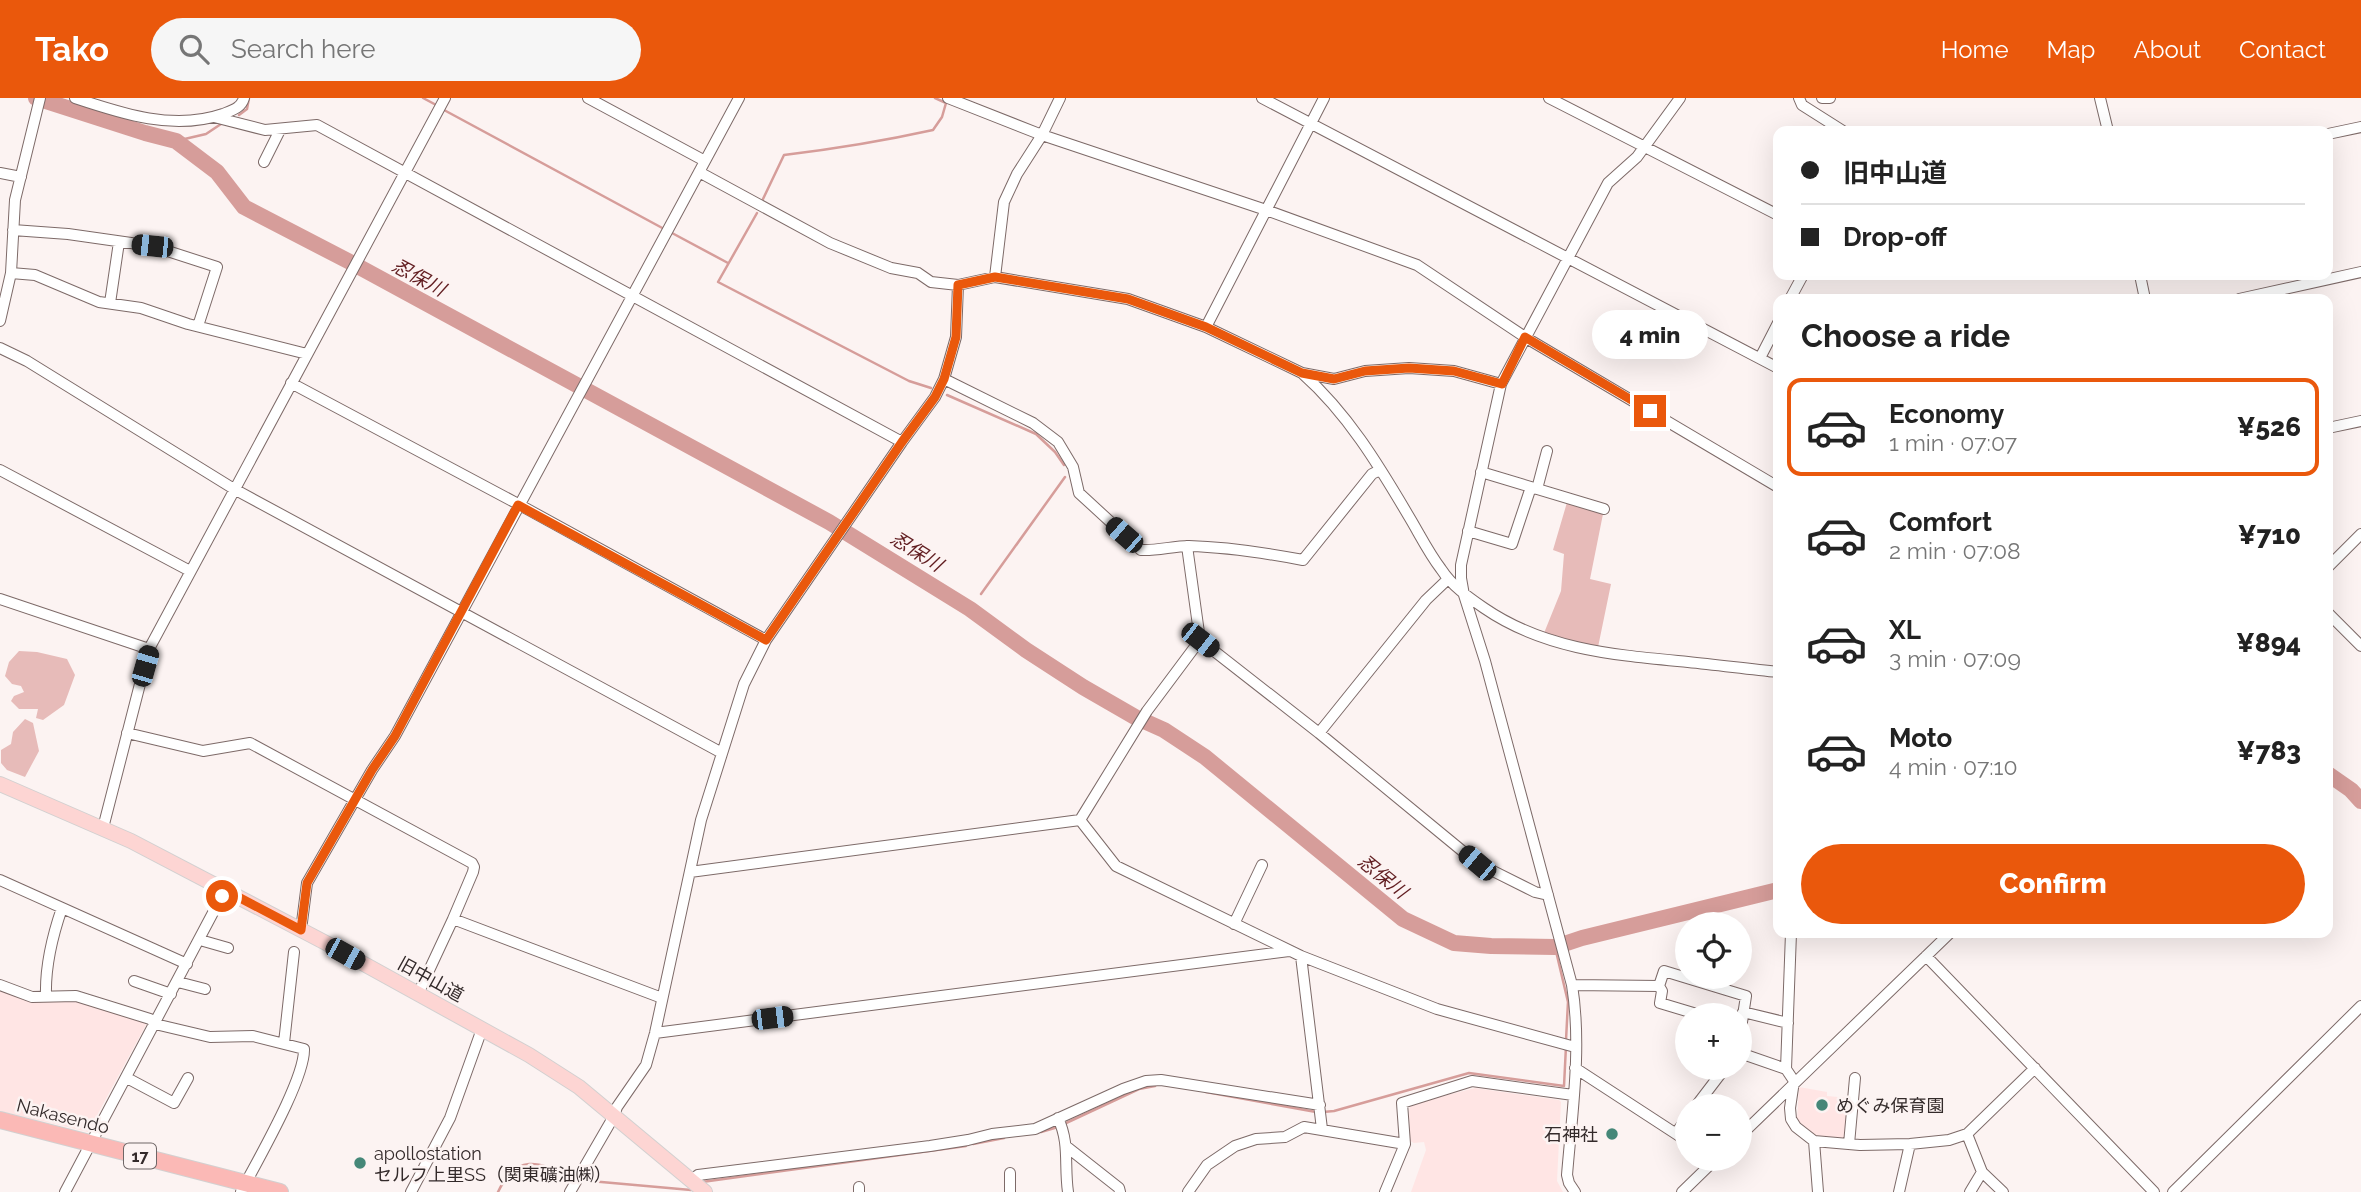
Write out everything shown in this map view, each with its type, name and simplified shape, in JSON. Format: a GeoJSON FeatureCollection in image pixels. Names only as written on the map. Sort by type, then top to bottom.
{"type":"FeatureCollection","features":[{"type":"Feature","properties":{"kind":"highway","name":"Nakasendo"},"geometry":{"type":"LineString","coordinates":[[0,1120],[243,1188],[280,1192]]}},
{"type":"Feature","properties":{"kind":"main road","name":"旧中山道"},"geometry":{"type":"LineString","coordinates":[[0,784],[103,828],[225,890],[567,1078],[697,1186]]}},
{"type":"Feature","properties":{"kind":"street"},"geometry":{"type":"LineString","coordinates":[[75,98],[167,122],[214,117],[234,110],[244,98]]}},
{"type":"Feature","properties":{"kind":"street"},"geometry":{"type":"LineString","coordinates":[[103,828],[149,649],[445,98]]}},
{"type":"Feature","properties":{"kind":"street"},"geometry":{"type":"LineString","coordinates":[[588,98],[705,162]]}},
{"type":"Feature","properties":{"kind":"street"},"geometry":{"type":"LineString","coordinates":[[301,930],[307,883],[395,736],[739,98]]}},
{"type":"Feature","properties":{"kind":"street"},"geometry":{"type":"LineString","coordinates":[[948,98],[1042,135],[1266,210],[1417,265],[1525,337],[1773,484]]}},
{"type":"Feature","properties":{"kind":"street"},"geometry":{"type":"LineString","coordinates":[[995,277],[1004,202],[1060,98]]}},
{"type":"Feature","properties":{"kind":"street"},"geometry":{"type":"LineString","coordinates":[[1262,98],[1773,365]]}},
{"type":"Feature","properties":{"kind":"street"},"geometry":{"type":"LineString","coordinates":[[1206,327],[1324,98]]}},
{"type":"Feature","properties":{"kind":"street"},"geometry":{"type":"LineString","coordinates":[[1549,98],[1773,212]]}},
{"type":"Feature","properties":{"kind":"street"},"geometry":{"type":"LineString","coordinates":[[1575,1192],[1567,1175],[1575,1068],[1575,1006],[1572,985],[1485,661],[1464,594],[1461,565],[1502,384],[1608,183],[1645,147],[1681,98]]}},
{"type":"Feature","properties":{"kind":"street"},"geometry":{"type":"LineString","coordinates":[[1799,98],[1802,105],[1835,126]]}},
{"type":"Feature","properties":{"kind":"street"},"geometry":{"type":"LineString","coordinates":[[1822,98],[1830,98]]}},
{"type":"Feature","properties":{"kind":"street"},"geometry":{"type":"LineString","coordinates":[[2100,98],[2107,126]]}},
{"type":"Feature","properties":{"kind":"street"},"geometry":{"type":"LineString","coordinates":[[0,321],[11,273],[15,200],[39,103]]}},
{"type":"Feature","properties":{"kind":"street"},"geometry":{"type":"LineString","coordinates":[[214,117],[265,130],[317,125],[902,442]]}},
{"type":"Feature","properties":{"kind":"street"},"geometry":{"type":"LineString","coordinates":[[2333,133],[2361,127]]}},
{"type":"Feature","properties":{"kind":"street"},"geometry":{"type":"LineString","coordinates":[[264,162],[280,130]]}},
{"type":"Feature","properties":{"kind":"street"},"geometry":{"type":"LineString","coordinates":[[699,172],[830,243],[891,268],[918,273],[931,282],[958,285],[995,277],[1128,299],[1206,327],[1302,373],[1334,379],[1365,371],[1409,368],[1454,371],[1502,384]]}},
{"type":"Feature","properties":{"kind":"street"},"geometry":{"type":"LineString","coordinates":[[0,173],[21,177]]}},
{"type":"Feature","properties":{"kind":"street"},"geometry":{"type":"LineString","coordinates":[[13,230],[68,234],[152,246],[217,267],[198,326]]}},
{"type":"Feature","properties":{"kind":"street"},"geometry":{"type":"LineString","coordinates":[[110,303],[119,242]]}},
{"type":"Feature","properties":{"kind":"street"},"geometry":{"type":"LineString","coordinates":[[2333,278],[2361,272]]}},
{"type":"Feature","properties":{"kind":"street"},"geometry":{"type":"LineString","coordinates":[[11,273],[35,275],[99,302],[141,308],[198,326],[307,354]]}},
{"type":"Feature","properties":{"kind":"street"},"geometry":{"type":"LineString","coordinates":[[2262,294],[2325,280]]}},
{"type":"Feature","properties":{"kind":"street"},"geometry":{"type":"LineString","coordinates":[[570,1192],[617,1107],[646,1065],[701,820],[744,684],[766,640],[935,397],[944,379],[956,337],[958,285]]}},
{"type":"Feature","properties":{"kind":"street"},"geometry":{"type":"LineString","coordinates":[[1760,358],[1773,333]]}},
{"type":"Feature","properties":{"kind":"street"},"geometry":{"type":"LineString","coordinates":[[0,348],[27,361],[234,489],[722,753]]}},
{"type":"Feature","properties":{"kind":"street"},"geometry":{"type":"LineString","coordinates":[[1302,373],[1342,413],[1448,579],[1464,594],[1500,619],[1524,631],[1580,648],[1639,657],[1773,670]]}},
{"type":"Feature","properties":{"kind":"street"},"geometry":{"type":"LineString","coordinates":[[944,379],[1033,423],[1058,442],[1073,467],[1079,494],[1141,550],[1154,551],[1187,546],[1303,559],[1373,474],[1380,470]]}},
{"type":"Feature","properties":{"kind":"street"},"geometry":{"type":"LineString","coordinates":[[291,383],[766,640]]}},
{"type":"Feature","properties":{"kind":"street"},"geometry":{"type":"LineString","coordinates":[[2333,427],[2361,421]]}},
{"type":"Feature","properties":{"kind":"street"},"geometry":{"type":"LineString","coordinates":[[1468,531],[1513,544],[1547,450]]}},
{"type":"Feature","properties":{"kind":"street"},"geometry":{"type":"LineString","coordinates":[[0,470],[190,571]]}},
{"type":"Feature","properties":{"kind":"street"},"geometry":{"type":"LineString","coordinates":[[1481,472],[1604,509]]}},
{"type":"Feature","properties":{"kind":"street"},"geometry":{"type":"LineString","coordinates":[[2333,562],[2361,534]]}},
{"type":"Feature","properties":{"kind":"street"},"geometry":{"type":"LineString","coordinates":[[1187,546],[1200,640],[1319,733],[1477,863],[1535,892],[1548,895]]}},
{"type":"Feature","properties":{"kind":"street"},"geometry":{"type":"LineString","coordinates":[[1319,733],[1419,608],[1441,583],[1448,579]]}},
{"type":"Feature","properties":{"kind":"street"},"geometry":{"type":"LineString","coordinates":[[0,599],[149,649]]}},
{"type":"Feature","properties":{"kind":"street"},"geometry":{"type":"LineString","coordinates":[[2333,618],[2361,646]]}},
{"type":"Feature","properties":{"kind":"street"},"geometry":{"type":"LineString","coordinates":[[1080,820],[1147,711],[1200,640]]}},
{"type":"Feature","properties":{"kind":"street"},"geometry":{"type":"LineString","coordinates":[[127,733],[203,751],[250,743],[472,863],[474,872],[418,994]]}},
{"type":"Feature","properties":{"kind":"street"},"geometry":{"type":"LineString","coordinates":[[690,872],[1080,820]]}},
{"type":"Feature","properties":{"kind":"street"},"geometry":{"type":"LineString","coordinates":[[1080,820],[1116,866],[1289,951],[1437,1009],[1575,1047]]}},
{"type":"Feature","properties":{"kind":"street"},"geometry":{"type":"LineString","coordinates":[[1234,924],[1262,865]]}},
{"type":"Feature","properties":{"kind":"street"},"geometry":{"type":"LineString","coordinates":[[0,880],[187,964]]}},
{"type":"Feature","properties":{"kind":"street"},"geometry":{"type":"LineString","coordinates":[[65,1192],[225,890]]}},
{"type":"Feature","properties":{"kind":"street"},"geometry":{"type":"LineString","coordinates":[[46,996],[51,940],[62,908]]}},
{"type":"Feature","properties":{"kind":"street"},"geometry":{"type":"LineString","coordinates":[[453,919],[662,998]]}},
{"type":"Feature","properties":{"kind":"street"},"geometry":{"type":"LineString","coordinates":[[1791,938],[1786,1069],[1794,1081],[1791,1119],[1814,1142],[1910,1144],[1950,1140],[1967,1134],[2035,1068]]}},
{"type":"Feature","properties":{"kind":"street"},"geometry":{"type":"LineString","coordinates":[[1752,1124],[1945,938]]}},
{"type":"Feature","properties":{"kind":"street"},"geometry":{"type":"LineString","coordinates":[[200,940],[228,948]]}},
{"type":"Feature","properties":{"kind":"street"},"geometry":{"type":"LineString","coordinates":[[655,1033],[1289,951]]}},
{"type":"Feature","properties":{"kind":"street"},"geometry":{"type":"LineString","coordinates":[[284,1043],[294,952]]}},
{"type":"Feature","properties":{"kind":"street"},"geometry":{"type":"LineString","coordinates":[[1301,956],[1322,1129]]}},
{"type":"Feature","properties":{"kind":"street"},"geometry":{"type":"LineString","coordinates":[[1926,956],[2154,1192]]}},
{"type":"Feature","properties":{"kind":"street"},"geometry":{"type":"LineString","coordinates":[[1675,1008],[1660,1003],[1662,991],[1659,986],[1664,971],[1746,996],[1745,1003]]}},
{"type":"Feature","properties":{"kind":"street"},"geometry":{"type":"LineString","coordinates":[[134,981],[172,994]]}},
{"type":"Feature","properties":{"kind":"street"},"geometry":{"type":"LineString","coordinates":[[178,982],[205,989]]}},
{"type":"Feature","properties":{"kind":"street"},"geometry":{"type":"LineString","coordinates":[[0,985],[25,996],[76,996],[150,1019],[155,1024],[210,1037],[253,1036],[304,1049],[304,1061],[243,1188]]}},
{"type":"Feature","properties":{"kind":"street"},"geometry":{"type":"LineString","coordinates":[[1572,985],[1659,986]]}},
{"type":"Feature","properties":{"kind":"street"},"geometry":{"type":"LineString","coordinates":[[2173,1192],[2361,1006]]}},
{"type":"Feature","properties":{"kind":"street"},"geometry":{"type":"LineString","coordinates":[[1752,1014],[1788,1023]]}},
{"type":"Feature","properties":{"kind":"street"},"geometry":{"type":"LineString","coordinates":[[411,1192],[450,1118],[482,1029]]}},
{"type":"Feature","properties":{"kind":"street"},"geometry":{"type":"LineString","coordinates":[[1752,1057],[1786,1069]]}},
{"type":"Feature","properties":{"kind":"street"},"geometry":{"type":"LineString","coordinates":[[1575,1068],[1675,1133]]}},
{"type":"Feature","properties":{"kind":"street"},"geometry":{"type":"LineString","coordinates":[[127,1078],[174,1103],[188,1078]]}},
{"type":"Feature","properties":{"kind":"street"},"geometry":{"type":"LineString","coordinates":[[1849,1144],[1855,1078]]}},
{"type":"Feature","properties":{"kind":"street"},"geometry":{"type":"LineString","coordinates":[[697,1186],[698,1175],[930,1146],[1035,1129],[1123,1089],[1161,1080],[1320,1105]]}},
{"type":"Feature","properties":{"kind":"street"},"geometry":{"type":"LineString","coordinates":[[1705,1094],[1716,1080]]}},
{"type":"Feature","properties":{"kind":"street"},"geometry":{"type":"LineString","coordinates":[[1385,1192],[1405,1144],[1402,1103],[1472,1081],[1573,1095]]}},
{"type":"Feature","properties":{"kind":"street"},"geometry":{"type":"LineString","coordinates":[[1058,1118],[1067,1147],[1068,1192]]}},
{"type":"Feature","properties":{"kind":"street"},"geometry":{"type":"LineString","coordinates":[[1188,1192],[1207,1166],[1235,1146],[1256,1139],[1285,1137],[1304,1127],[1405,1144]]}},
{"type":"Feature","properties":{"kind":"street"},"geometry":{"type":"LineString","coordinates":[[1967,1134],[1982,1172],[2003,1192]]}},
{"type":"Feature","properties":{"kind":"street"},"geometry":{"type":"LineString","coordinates":[[1814,1142],[1818,1192]]}},
{"type":"Feature","properties":{"kind":"street"},"geometry":{"type":"LineString","coordinates":[[1899,1192],[1910,1144]]}},
{"type":"Feature","properties":{"kind":"street"},"geometry":{"type":"LineString","coordinates":[[1067,1147],[1119,1188],[1120,1192]]}},
{"type":"Feature","properties":{"kind":"street"},"geometry":{"type":"LineString","coordinates":[[1682,1192],[1704,1171]]}},
{"type":"Feature","properties":{"kind":"street"},"geometry":{"type":"LineString","coordinates":[[1970,1192],[1982,1172]]}},
{"type":"Feature","properties":{"kind":"street"},"geometry":{"type":"LineString","coordinates":[[1010,1173],[1010,1192]]}},
{"type":"Feature","properties":{"kind":"shaded area"},"geometry":{"type":"Polygon","coordinates":[[[1568,499],[1604,509],[1590,579],[1611,584],[1597,652],[1542,638],[1561,591],[1564,554],[1553,550],[1568,499]]]}},
{"type":"Feature","properties":{"kind":"shaded area"},"geometry":{"type":"Polygon","coordinates":[[[19,651],[67,659],[75,675],[64,705],[43,720],[36,718],[38,709],[19,709],[11,701],[14,696],[24,692],[21,686],[12,684],[5,676],[9,662],[19,651]]]}},
{"type":"Feature","properties":{"kind":"shaded area"},"geometry":{"type":"Polygon","coordinates":[[[25,719],[33,723],[39,751],[25,777],[7,770],[1,763],[1,750],[11,744],[13,732],[25,719]]]}},
{"type":"Feature","properties":{"kind":"shaded area"},"geometry":{"type":"Polygon","coordinates":[[[0,988],[21,999],[32,1001],[65,997],[145,1021],[146,1025],[88,1132],[0,1111],[0,988]]]}},
{"type":"Feature","properties":{"kind":"shaded area"},"geometry":{"type":"Polygon","coordinates":[[[1799,1087],[1827,1092],[1827,1096],[1849,1098],[1847,1142],[1820,1139],[1797,1120],[1799,1087]]]}},
{"type":"Feature","properties":{"kind":"shaded area"},"geometry":{"type":"Polygon","coordinates":[[[1475,1088],[1561,1102],[1557,1181],[1563,1192],[1411,1192],[1426,1150],[1424,1142],[1410,1141],[1409,1109],[1412,1104],[1475,1088]]]}},
{"type":"Feature","properties":{"kind":"waterway","name":"忍保川"},"geometry":{"type":"LineString","coordinates":[[36,98],[176,141],[217,172],[244,207],[829,522],[970,609],[1083,687],[1135,717],[1164,730],[1205,757],[1403,919],[1454,943],[1555,947],[1773,891]]}},
{"type":"Feature","properties":{"kind":"waterway"},"geometry":{"type":"LineString","coordinates":[[239,115],[247,109],[249,98]]}},
{"type":"Feature","properties":{"kind":"waterway"},"geometry":{"type":"LineString","coordinates":[[423,98],[438,106]]}},
{"type":"Feature","properties":{"kind":"waterway"},"geometry":{"type":"LineString","coordinates":[[763,199],[784,155],[933,130],[942,117],[946,103],[935,98]]}},
{"type":"Feature","properties":{"kind":"waterway"},"geometry":{"type":"LineString","coordinates":[[444,110],[666,230]]}},
{"type":"Feature","properties":{"kind":"waterway"},"geometry":{"type":"LineString","coordinates":[[176,141],[206,134],[221,124]]}},
{"type":"Feature","properties":{"kind":"waterway"},"geometry":{"type":"LineString","coordinates":[[757,213],[718,282],[909,381],[931,388]]}},
{"type":"Feature","properties":{"kind":"waterway"},"geometry":{"type":"LineString","coordinates":[[672,233],[728,263]]}},
{"type":"Feature","properties":{"kind":"waterway"},"geometry":{"type":"LineString","coordinates":[[947,395],[1036,434],[1064,465]]}},
{"type":"Feature","properties":{"kind":"waterway"},"geometry":{"type":"LineString","coordinates":[[981,594],[1065,477]]}},
{"type":"Feature","properties":{"kind":"waterway","name":"忍保川"},"geometry":{"type":"LineString","coordinates":[[2333,777],[2361,801]]}},
{"type":"Feature","properties":{"kind":"waterway"},"geometry":{"type":"LineString","coordinates":[[1555,947],[1568,1002],[1566,1040]]}},
{"type":"Feature","properties":{"kind":"waterway"},"geometry":{"type":"LineString","coordinates":[[1323,1112],[1469,1073],[1564,1086],[1566,1046]]}},
{"type":"Feature","properties":{"kind":"waterway"},"geometry":{"type":"LineString","coordinates":[[1064,1124],[1139,1089],[1155,1086]]}},
{"type":"Feature","properties":{"kind":"waterway"},"geometry":{"type":"LineString","coordinates":[[1206,1092],[1316,1112]]}},
{"type":"Feature","properties":{"kind":"waterway"},"geometry":{"type":"LineString","coordinates":[[1041,1132],[1058,1127]]}},
{"type":"Feature","properties":{"kind":"waterway"},"geometry":{"type":"LineString","coordinates":[[973,1144],[1004,1138]]}},
{"type":"Feature","properties":{"kind":"waterway"},"geometry":{"type":"LineString","coordinates":[[702,1182],[966,1146]]}},
{"type":"Feature","properties":{"kind":"waterway"},"geometry":{"type":"LineString","coordinates":[[498,1192],[514,1170],[531,1164],[550,1168],[573,1178]]}},
{"type":"Feature","properties":{"kind":"waterway"},"geometry":{"type":"LineString","coordinates":[[579,1180],[691,1190],[694,1188]]}},
{"type":"Feature","properties":{"kind":"place","name":"めぐみ保育園"},"geometry":{"type":"Point","coordinates":[1822,1105]}},
{"type":"Feature","properties":{"kind":"place","name":"石神社"},"geometry":{"type":"Point","coordinates":[1612,1134]}},
{"type":"Feature","properties":{"kind":"place","name":"apollostation セルフ上里SS（関東礦油㈱）"},"geometry":{"type":"Point","coordinates":[360,1163]}},
{"type":"Feature","properties":{"kind":"route"},"geometry":{"type":"LineString","coordinates":[[222,896],[225,890],[301,930],[307,883],[372,770],[395,736],[518,505],[766,640],[935,397],[944,379],[956,337],[958,285],[995,277],[1128,299],[1206,327],[1302,373],[1334,379],[1365,371],[1409,368],[1454,371],[1502,384],[1525,337],[1650,411]]}}]}
